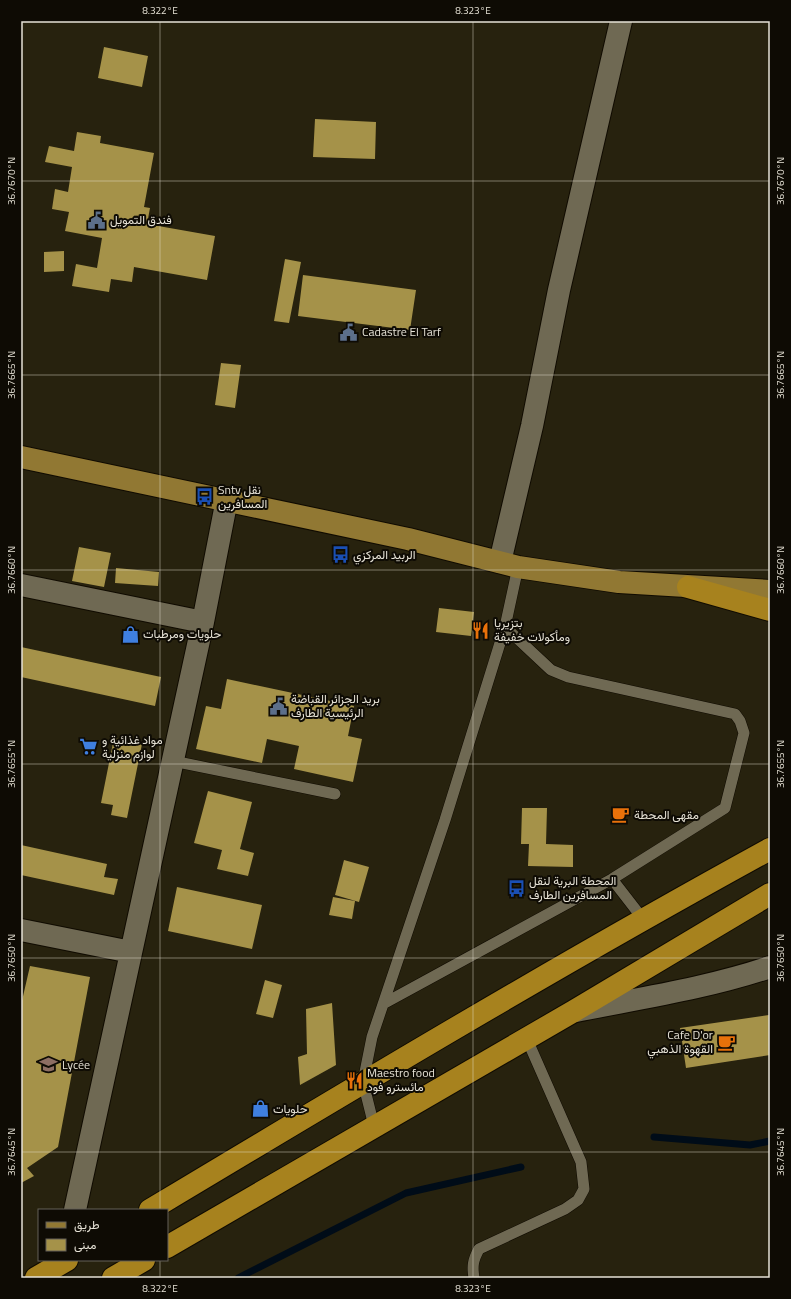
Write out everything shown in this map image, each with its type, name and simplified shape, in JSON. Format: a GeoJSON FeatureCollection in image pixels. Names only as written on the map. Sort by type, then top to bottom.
{"type":"FeatureCollection","features":[{"type":"Feature","properties":{"kind":"highway"},"geometry":{"type":"LineString","coordinates":[[688,587],[770,610]]}},
{"type":"Feature","properties":{"kind":"highway"},"geometry":{"type":"LineString","coordinates":[[152,1209],[363,1082],[643,919],[770,849]]}},
{"type":"Feature","properties":{"kind":"highway"},"geometry":{"type":"LineString","coordinates":[[168,1245],[574,1011],[770,894]]}},
{"type":"Feature","properties":{"kind":"highway"},"geometry":{"type":"LineString","coordinates":[[36,1278],[63,1261]]}},
{"type":"Feature","properties":{"kind":"highway"},"geometry":{"type":"LineString","coordinates":[[113,1278],[142,1261]]}},
{"type":"Feature","properties":{"kind":"main road"},"geometry":{"type":"LineString","coordinates":[[21,456],[408,539],[509,564],[619,582],[770,591]]}},
{"type":"Feature","properties":{"kind":"street"},"geometry":{"type":"LineString","coordinates":[[509,564],[532,426],[559,290],[621,21]]}},
{"type":"Feature","properties":{"kind":"street"},"geometry":{"type":"LineString","coordinates":[[75,1209],[203,622],[227,499]]}},
{"type":"Feature","properties":{"kind":"street"},"geometry":{"type":"LineString","coordinates":[[21,585],[203,622]]}},
{"type":"Feature","properties":{"kind":"street"},"geometry":{"type":"LineString","coordinates":[[21,930],[131,952]]}},
{"type":"Feature","properties":{"kind":"street"},"geometry":{"type":"LineString","coordinates":[[574,1011],[673,992],[747,975],[770,967]]}},
{"type":"Feature","properties":{"kind":"lane"},"geometry":{"type":"LineString","coordinates":[[374,1126],[363,1082],[372,1038],[445,820],[505,627],[509,564]]}},
{"type":"Feature","properties":{"kind":"lane"},"geometry":{"type":"LineString","coordinates":[[383,1004],[612,879],[725,808],[744,733],[740,721],[735,714],[568,677],[551,670],[505,627]]}},
{"type":"Feature","properties":{"kind":"lane"},"geometry":{"type":"LineString","coordinates":[[173,761],[335,794]]}},
{"type":"Feature","properties":{"kind":"lane"},"geometry":{"type":"LineString","coordinates":[[612,879],[643,919]]}},
{"type":"Feature","properties":{"kind":"lane"},"geometry":{"type":"LineString","coordinates":[[474,1278],[472,1269],[474,1259],[479,1250],[565,1210],[578,1200],[584,1189],[582,1162],[526,1038]]}},
{"type":"Feature","properties":{"kind":"building"},"geometry":{"type":"Polygon","coordinates":[[[104,47],[148,56],[142,87],[98,78],[104,47]]]}},
{"type":"Feature","properties":{"kind":"building"},"geometry":{"type":"Polygon","coordinates":[[[315,119],[376,122],[375,159],[313,157],[315,119]]]}},
{"type":"Feature","properties":{"kind":"building"},"geometry":{"type":"Polygon","coordinates":[[[77,132],[101,136],[100,143],[154,153],[144,207],[150,208],[147,224],[215,236],[207,280],[134,267],[132,282],[111,279],[109,292],[72,286],[76,264],[97,268],[102,238],[65,231],[69,212],[52,209],[55,189],[68,192],[72,167],[45,162],[49,146],[74,151],[77,132]]]}},
{"type":"Feature","properties":{"kind":"building"},"geometry":{"type":"Polygon","coordinates":[[[64,251],[64,271],[44,272],[44,252],[64,251]]]}},
{"type":"Feature","properties":{"kind":"building"},"geometry":{"type":"Polygon","coordinates":[[[285,259],[301,262],[289,323],[274,321],[285,259]]]}},
{"type":"Feature","properties":{"kind":"building"},"geometry":{"type":"Polygon","coordinates":[[[303,275],[416,290],[410,330],[298,316],[303,275]]]}},
{"type":"Feature","properties":{"kind":"building"},"geometry":{"type":"Polygon","coordinates":[[[221,363],[241,365],[235,408],[215,405],[221,363]]]}},
{"type":"Feature","properties":{"kind":"building"},"geometry":{"type":"Polygon","coordinates":[[[79,547],[111,553],[104,587],[72,581],[79,547]]]}},
{"type":"Feature","properties":{"kind":"building"},"geometry":{"type":"Polygon","coordinates":[[[116,568],[159,572],[158,586],[115,583],[116,568]]]}},
{"type":"Feature","properties":{"kind":"building"},"geometry":{"type":"Polygon","coordinates":[[[439,608],[474,612],[471,636],[436,632],[439,608]]]}},
{"type":"Feature","properties":{"kind":"building"},"geometry":{"type":"Polygon","coordinates":[[[21,647],[161,677],[155,706],[21,677],[21,647]]]}},
{"type":"Feature","properties":{"kind":"building"},"geometry":{"type":"Polygon","coordinates":[[[227,679],[354,706],[348,736],[362,739],[353,782],[294,769],[299,746],[267,739],[262,763],[196,749],[206,706],[221,709],[227,679]]]}},
{"type":"Feature","properties":{"kind":"building"},"geometry":{"type":"Polygon","coordinates":[[[114,738],[142,744],[127,818],[111,815],[113,805],[101,803],[114,738]]]}},
{"type":"Feature","properties":{"kind":"building"},"geometry":{"type":"Polygon","coordinates":[[[208,791],[252,802],[240,849],[254,853],[248,876],[217,869],[222,850],[194,843],[208,791]]]}},
{"type":"Feature","properties":{"kind":"building"},"geometry":{"type":"Polygon","coordinates":[[[522,808],[547,808],[546,844],[573,845],[573,867],[528,866],[529,844],[521,844],[522,808]]]}},
{"type":"Feature","properties":{"kind":"building"},"geometry":{"type":"Polygon","coordinates":[[[21,845],[107,864],[104,877],[118,879],[114,895],[21,875],[21,845]]]}},
{"type":"Feature","properties":{"kind":"building"},"geometry":{"type":"Polygon","coordinates":[[[344,860],[369,867],[359,902],[335,895],[344,860]]]}},
{"type":"Feature","properties":{"kind":"building"},"geometry":{"type":"Polygon","coordinates":[[[177,887],[262,905],[252,949],[168,931],[177,887]]]}},
{"type":"Feature","properties":{"kind":"building"},"geometry":{"type":"Polygon","coordinates":[[[333,897],[355,901],[352,919],[329,915],[333,897]]]}},
{"type":"Feature","properties":{"kind":"building","name":"Lycée"},"geometry":{"type":"Polygon","coordinates":[[[30,966],[90,977],[58,1147],[27,1168],[34,1176],[21,1183],[21,1005],[30,966]]]}},
{"type":"Feature","properties":{"kind":"building"},"geometry":{"type":"Polygon","coordinates":[[[265,980],[282,985],[273,1018],[256,1014],[265,980]]]}},
{"type":"Feature","properties":{"kind":"building"},"geometry":{"type":"Polygon","coordinates":[[[332,1003],[336,1065],[300,1085],[298,1057],[307,1054],[306,1009],[332,1003]]]}},
{"type":"Feature","properties":{"kind":"building","name":"Cafe D'or القهوة الذهبي"},"geometry":{"type":"Polygon","coordinates":[[[769,1015],[770,1055],[686,1068],[680,1028],[769,1015]]]}},
{"type":"Feature","properties":{"kind":"waterway"},"geometry":{"type":"LineString","coordinates":[[654,1137],[750,1145],[770,1141]]}},
{"type":"Feature","properties":{"kind":"waterway"},"geometry":{"type":"LineString","coordinates":[[238,1278],[406,1193],[521,1167]]}},
{"type":"Feature","properties":{"kind":"place","name":"فندق التمويل"},"geometry":{"type":"Point","coordinates":[97,220]}},
{"type":"Feature","properties":{"kind":"place","name":"Cadastre El Tarf"},"geometry":{"type":"Point","coordinates":[349,332]}},
{"type":"Feature","properties":{"kind":"place","name":"Sntv نقل المسافرين"},"geometry":{"type":"Point","coordinates":[205,497]}},
{"type":"Feature","properties":{"kind":"place","name":"الربيد المركزي"},"geometry":{"type":"Point","coordinates":[340,555]}},
{"type":"Feature","properties":{"kind":"place","name":"بتزيريا ومأكولات خفيفة"},"geometry":{"type":"Point","coordinates":[481,630]}},
{"type":"Feature","properties":{"kind":"place","name":"حلويات ومرطبات"},"geometry":{"type":"Point","coordinates":[130,634]}},
{"type":"Feature","properties":{"kind":"place","name":"بريد الجزائر القباضة الرئيسية الطارف"},"geometry":{"type":"Point","coordinates":[278,706]}},
{"type":"Feature","properties":{"kind":"place","name":"مواد غذائية و لوازم منزلية"},"geometry":{"type":"Point","coordinates":[89,747]}},
{"type":"Feature","properties":{"kind":"place","name":"مقهى المحطة"},"geometry":{"type":"Point","coordinates":[621,815]}},
{"type":"Feature","properties":{"kind":"place","name":"المحطة البرية لنقل المسافرين الطارف"},"geometry":{"type":"Point","coordinates":[516,888]}},
{"type":"Feature","properties":{"kind":"place","name":"Cafe D'or القهوة الذهبي"},"geometry":{"type":"Point","coordinates":[726,1042]}},
{"type":"Feature","properties":{"kind":"place","name":"Lycée"},"geometry":{"type":"Point","coordinates":[49,1065]}},
{"type":"Feature","properties":{"kind":"place","name":"Maestro food مائسترو فود"},"geometry":{"type":"Point","coordinates":[354,1080]}},
{"type":"Feature","properties":{"kind":"place","name":"حلويات"},"geometry":{"type":"Point","coordinates":[260,1109]}}]}
